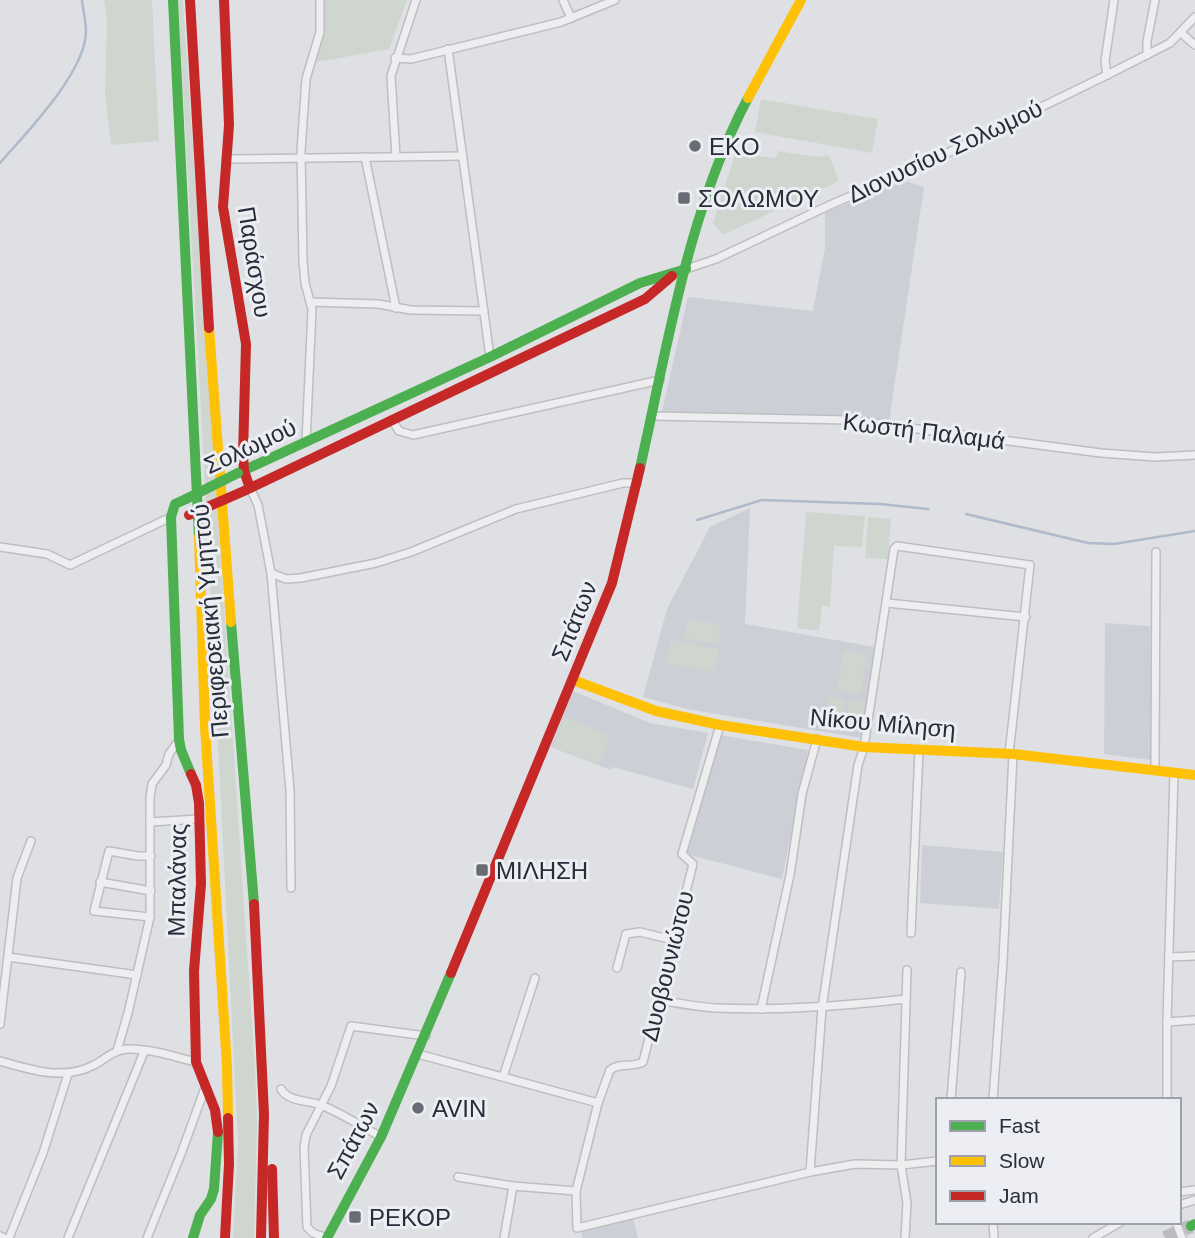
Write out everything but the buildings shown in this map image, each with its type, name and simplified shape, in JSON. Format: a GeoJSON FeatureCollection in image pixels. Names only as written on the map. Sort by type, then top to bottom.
{"type":"FeatureCollection","features":[{"type":"Feature","properties":{"kind":"main road","name":"Περιφερειακή Υμηττού"},"geometry":{"type":"LineString","coordinates":[[173,0],[197,461],[205,727],[227,1066],[229,1164],[225,1238]]}},
{"type":"Feature","properties":{"kind":"main road","name":"Περιφερειακή Υμηττού"},"geometry":{"type":"LineString","coordinates":[[190,0],[217,465],[239,697],[254,899],[264,1164],[261,1238]]}},
{"type":"Feature","properties":{"kind":"main road","name":"Παράσχου"},"geometry":{"type":"LineString","coordinates":[[224,0],[229,109],[223,215],[241,308],[247,361],[241,472],[247,490]]}},
{"type":"Feature","properties":{"kind":"main road","name":"Σπάτων"},"geometry":{"type":"LineString","coordinates":[[327,1238],[381,1137],[426,1036],[612,583],[638,483],[681,271],[729,134],[801,0]]}},
{"type":"Feature","properties":{"kind":"main road","name":"Σολωμού"},"geometry":{"type":"LineString","coordinates":[[681,271],[645,299],[247,490],[179,519],[171,517],[175,504],[241,472],[490,357],[640,283],[681,271]]}},
{"type":"Feature","properties":{"kind":"main road","name":"Μπαλάνας"},"geometry":{"type":"LineString","coordinates":[[171,517],[179,739],[196,785],[200,819],[201,884],[194,971],[196,1062],[215,1110],[218,1130],[216,1175],[211,1199],[200,1214],[193,1238]]}},
{"type":"Feature","properties":{"kind":"main road","name":"Νίκου Μίληση"},"geometry":{"type":"LineString","coordinates":[[573,680],[656,711],[720,725],[864,747],[1011,754],[1195,775]]}},
{"type":"Feature","properties":{"kind":"main road"},"geometry":{"type":"LineString","coordinates":[[262,1068],[268,1091],[274,1238]]}},
{"type":"Feature","properties":{"kind":"street"},"geometry":{"type":"LineString","coordinates":[[306,442],[312,327],[302,248],[301,158],[306,79],[320,32],[320,0]]}},
{"type":"Feature","properties":{"kind":"street"},"geometry":{"type":"LineString","coordinates":[[396,157],[391,76],[416,0]]}},
{"type":"Feature","properties":{"kind":"street"},"geometry":{"type":"LineString","coordinates":[[563,0],[571,18]]}},
{"type":"Feature","properties":{"kind":"street"},"geometry":{"type":"LineString","coordinates":[[395,58],[411,59],[571,18],[615,0]]}},
{"type":"Feature","properties":{"kind":"street"},"geometry":{"type":"LineString","coordinates":[[1107,75],[1105,61],[1114,0]]}},
{"type":"Feature","properties":{"kind":"street"},"geometry":{"type":"LineString","coordinates":[[1147,55],[1155,0]]}},
{"type":"Feature","properties":{"kind":"street","name":"Διονυσίου Σολωμού"},"geometry":{"type":"LineString","coordinates":[[681,271],[716,259],[929,162],[1107,75],[1170,43],[1195,18]]}},
{"type":"Feature","properties":{"kind":"street"},"geometry":{"type":"LineString","coordinates":[[1181,33],[1195,45]]}},
{"type":"Feature","properties":{"kind":"street"},"geometry":{"type":"LineString","coordinates":[[448,49],[490,357]]}},
{"type":"Feature","properties":{"kind":"street"},"geometry":{"type":"LineString","coordinates":[[227,159],[463,156]]}},
{"type":"Feature","properties":{"kind":"street"},"geometry":{"type":"LineString","coordinates":[[365,157],[396,308]]}},
{"type":"Feature","properties":{"kind":"street"},"geometry":{"type":"LineString","coordinates":[[310,302],[484,310]]}},
{"type":"Feature","properties":{"kind":"street"},"geometry":{"type":"LineString","coordinates":[[392,420],[399,430],[413,435],[660,380]]}},
{"type":"Feature","properties":{"kind":"street","name":"Κωστή Παλαμά"},"geometry":{"type":"LineString","coordinates":[[652,416],[849,420],[1101,453],[1155,457],[1195,455]]}},
{"type":"Feature","properties":{"kind":"street"},"geometry":{"type":"LineString","coordinates":[[271,573],[286,579],[301,578],[376,563],[411,552],[516,509],[623,483],[638,483]]}},
{"type":"Feature","properties":{"kind":"street"},"geometry":{"type":"LineString","coordinates":[[247,490],[258,505],[271,573],[290,790],[291,888]]}},
{"type":"Feature","properties":{"kind":"street"},"geometry":{"type":"LineString","coordinates":[[0,547],[47,554],[70,565],[171,517]]}},
{"type":"Feature","properties":{"kind":"street"},"geometry":{"type":"LineString","coordinates":[[936,1161],[901,1165],[855,1164],[810,1172],[822,1008],[858,765],[864,747],[894,549],[897,546],[1030,565],[1011,754],[1003,961],[993,1098]]}},
{"type":"Feature","properties":{"kind":"street"},"geometry":{"type":"LineString","coordinates":[[1155,770],[1156,552]]}},
{"type":"Feature","properties":{"kind":"street"},"geometry":{"type":"LineString","coordinates":[[887,603],[1026,617]]}},
{"type":"Feature","properties":{"kind":"street","name":"Δυοβουνιώτου"},"geometry":{"type":"LineString","coordinates":[[720,725],[682,854],[693,864],[643,1062],[637,1065],[614,1066],[610,1070],[598,1103],[576,1191],[577,1228],[810,1172]]}},
{"type":"Feature","properties":{"kind":"street"},"geometry":{"type":"LineString","coordinates":[[117,1051],[150,917],[152,784],[166,765],[169,754],[179,739]]}},
{"type":"Feature","properties":{"kind":"street"},"geometry":{"type":"LineString","coordinates":[[761,1009],[790,875],[802,794],[817,739]]}},
{"type":"Feature","properties":{"kind":"street"},"geometry":{"type":"LineString","coordinates":[[911,933],[919,750]]}},
{"type":"Feature","properties":{"kind":"street"},"geometry":{"type":"LineString","coordinates":[[1167,1098],[1174,773]]}},
{"type":"Feature","properties":{"kind":"street"},"geometry":{"type":"LineString","coordinates":[[150,822],[200,819]]}},
{"type":"Feature","properties":{"kind":"street"},"geometry":{"type":"LineString","coordinates":[[0,1024],[17,878],[31,841]]}},
{"type":"Feature","properties":{"kind":"street"},"geometry":{"type":"LineString","coordinates":[[150,856],[109,851],[94,911],[150,917]]}},
{"type":"Feature","properties":{"kind":"street"},"geometry":{"type":"LineString","coordinates":[[100,881],[151,891]]}},
{"type":"Feature","properties":{"kind":"street"},"geometry":{"type":"LineString","coordinates":[[617,968],[626,934],[640,932],[673,940]]}},
{"type":"Feature","properties":{"kind":"street"},"geometry":{"type":"LineString","coordinates":[[1169,957],[1195,956]]}},
{"type":"Feature","properties":{"kind":"street"},"geometry":{"type":"LineString","coordinates":[[8,957],[137,975]]}},
{"type":"Feature","properties":{"kind":"street"},"geometry":{"type":"LineString","coordinates":[[905,1238],[907,1203],[901,1165],[907,970]]}},
{"type":"Feature","properties":{"kind":"street"},"geometry":{"type":"LineString","coordinates":[[951,1098],[961,972]]}},
{"type":"Feature","properties":{"kind":"street"},"geometry":{"type":"LineString","coordinates":[[503,1077],[535,978]]}},
{"type":"Feature","properties":{"kind":"street"},"geometry":{"type":"LineString","coordinates":[[658,1000],[715,1008],[761,1009],[822,1008],[906,999]]}},
{"type":"Feature","properties":{"kind":"street"},"geometry":{"type":"LineString","coordinates":[[1167,1022],[1195,1020]]}},
{"type":"Feature","properties":{"kind":"street"},"geometry":{"type":"LineString","coordinates":[[327,1238],[309,1231],[306,1220],[304,1148],[306,1135],[331,1086],[351,1026],[426,1036]]}},
{"type":"Feature","properties":{"kind":"street"},"geometry":{"type":"LineString","coordinates":[[0,1061],[33,1070],[68,1074],[92,1066],[117,1051],[128,1049],[196,1062]]}},
{"type":"Feature","properties":{"kind":"street"},"geometry":{"type":"LineString","coordinates":[[68,1238],[144,1052]]}},
{"type":"Feature","properties":{"kind":"street"},"geometry":{"type":"LineString","coordinates":[[418,1054],[598,1103]]}},
{"type":"Feature","properties":{"kind":"street"},"geometry":{"type":"LineString","coordinates":[[9,1238],[43,1153],[68,1074]]}},
{"type":"Feature","properties":{"kind":"street"},"geometry":{"type":"LineString","coordinates":[[146,1238],[177,1165],[205,1088]]}},
{"type":"Feature","properties":{"kind":"street"},"geometry":{"type":"LineString","coordinates":[[281,1089],[291,1098],[321,1105],[381,1137]]}},
{"type":"Feature","properties":{"kind":"street"},"geometry":{"type":"LineString","coordinates":[[458,1177],[513,1186],[576,1191]]}},
{"type":"Feature","properties":{"kind":"street"},"geometry":{"type":"LineString","coordinates":[[504,1238],[513,1186]]}},
{"type":"Feature","properties":{"kind":"street"},"geometry":{"type":"LineString","coordinates":[[1093,1238],[1118,1224]]}},
{"type":"Feature","properties":{"kind":"shaded area"},"geometry":{"type":"Polygon","coordinates":[[[104,0],[152,0],[159,141],[111,145],[105,94],[107,19],[104,0]]]}},
{"type":"Feature","properties":{"kind":"shaded area"},"geometry":{"type":"Polygon","coordinates":[[[178,0],[183,0],[255,1069],[257,1122],[254,1238],[233,1238],[238,1143],[178,0]]]}},
{"type":"Feature","properties":{"kind":"shaded area"},"geometry":{"type":"Polygon","coordinates":[[[325,0],[407,0],[389,49],[317,62],[325,0]]]}},
{"type":"Feature","properties":{"kind":"shaded area"},"geometry":{"type":"Polygon","coordinates":[[[761,99],[878,119],[872,153],[755,132],[761,99]]]}},
{"type":"Feature","properties":{"kind":"shaded area"},"geometry":{"type":"Polygon","coordinates":[[[778,151],[817,157],[829,155],[839,181],[723,235],[713,223],[735,154],[776,158],[778,151]]]}},
{"type":"Feature","properties":{"kind":"shaded area"},"geometry":{"type":"Polygon","coordinates":[[[902,180],[924,187],[889,422],[662,411],[688,297],[813,311],[825,248],[825,213],[902,180]]]}},
{"type":"Feature","properties":{"kind":"shaded area"},"geometry":{"type":"Polygon","coordinates":[[[750,508],[745,624],[875,647],[861,738],[687,709],[643,697],[667,609],[710,527],[750,508]]]}},
{"type":"Feature","properties":{"kind":"shaded area"},"geometry":{"type":"Polygon","coordinates":[[[806,512],[865,516],[862,547],[834,546],[830,606],[822,606],[819,631],[797,628],[806,512]]]}},
{"type":"Feature","properties":{"kind":"shaded area"},"geometry":{"type":"Polygon","coordinates":[[[868,517],[891,519],[888,559],[865,558],[868,517]]]}},
{"type":"Feature","properties":{"kind":"shaded area"},"geometry":{"type":"Polygon","coordinates":[[[687,619],[721,625],[718,645],[684,638],[687,619]]]}},
{"type":"Feature","properties":{"kind":"shaded area"},"geometry":{"type":"Polygon","coordinates":[[[1105,623],[1150,626],[1151,760],[1104,754],[1105,623]]]}},
{"type":"Feature","properties":{"kind":"shaded area"},"geometry":{"type":"Polygon","coordinates":[[[671,640],[719,649],[715,672],[667,663],[671,640]]]}},
{"type":"Feature","properties":{"kind":"shaded area"},"geometry":{"type":"Polygon","coordinates":[[[844,650],[867,655],[860,694],[837,690],[844,650]]]}},
{"type":"Feature","properties":{"kind":"shaded area"},"geometry":{"type":"Polygon","coordinates":[[[573,691],[650,723],[708,733],[693,789],[613,767],[611,770],[551,747],[573,691]]]}},
{"type":"Feature","properties":{"kind":"shaded area"},"geometry":{"type":"Polygon","coordinates":[[[829,696],[845,699],[839,727],[824,724],[829,696]]]}},
{"type":"Feature","properties":{"kind":"shaded area"},"geometry":{"type":"Polygon","coordinates":[[[850,700],[865,703],[860,730],[845,727],[850,700]]]}},
{"type":"Feature","properties":{"kind":"shaded area"},"geometry":{"type":"Polygon","coordinates":[[[564,717],[611,735],[599,764],[553,747],[564,717]]]}},
{"type":"Feature","properties":{"kind":"shaded area"},"geometry":{"type":"Polygon","coordinates":[[[720,735],[808,750],[782,879],[686,854],[720,735]]]}},
{"type":"Feature","properties":{"kind":"shaded area"},"geometry":{"type":"Polygon","coordinates":[[[922,845],[1003,852],[999,909],[920,903],[922,845]]]}},
{"type":"Feature","properties":{"kind":"shaded area"},"geometry":{"type":"Polygon","coordinates":[[[633,1218],[638,1238],[582,1238],[582,1231],[633,1218]]]}},
{"type":"Feature","properties":{"kind":"waterway"},"geometry":{"type":"LineString","coordinates":[[0,163],[52,102],[76,66],[86,32],[82,0]]}},
{"type":"Feature","properties":{"kind":"waterway"},"geometry":{"type":"LineString","coordinates":[[697,520],[762,500],[880,504],[928,509]]}},
{"type":"Feature","properties":{"kind":"waterway"},"geometry":{"type":"LineString","coordinates":[[966,514],[1088,543],[1114,544],[1195,531]]}},
{"type":"Feature","properties":{"kind":"tunnel"},"geometry":{"type":"LineString","coordinates":[[1165,1238],[1191,1226]]}},
{"type":"Feature","properties":{"kind":"traffic: fast"},"geometry":{"type":"LineString","coordinates":[[173,0],[199,537]]}},
{"type":"Feature","properties":{"kind":"traffic: fast"},"geometry":{"type":"LineString","coordinates":[[640,468],[695,232],[727,141],[748,98]]}},
{"type":"Feature","properties":{"kind":"traffic: fast"},"geometry":{"type":"LineString","coordinates":[[238,473],[490,357],[640,283],[686,269]]}},
{"type":"Feature","properties":{"kind":"traffic: fast"},"geometry":{"type":"LineString","coordinates":[[186,499],[238,473]]}},
{"type":"Feature","properties":{"kind":"traffic: fast"},"geometry":{"type":"LineString","coordinates":[[186,499],[175,504],[171,517],[179,739],[191,774]]}},
{"type":"Feature","properties":{"kind":"traffic: fast"},"geometry":{"type":"LineString","coordinates":[[231,622],[254,904]]}},
{"type":"Feature","properties":{"kind":"traffic: fast"},"geometry":{"type":"LineString","coordinates":[[327,1238],[381,1137],[451,973]]}},
{"type":"Feature","properties":{"kind":"traffic: fast"},"geometry":{"type":"LineString","coordinates":[[193,1238],[200,1215],[214,1189],[218,1132]]}},
{"type":"Feature","properties":{"kind":"traffic: fast"},"geometry":{"type":"LineString","coordinates":[[1191,1226],[1195,1224]]}},
{"type":"Feature","properties":{"kind":"traffic: slow"},"geometry":{"type":"LineString","coordinates":[[748,98],[801,0]]}},
{"type":"Feature","properties":{"kind":"traffic: slow"},"geometry":{"type":"LineString","coordinates":[[209,328],[231,622]]}},
{"type":"Feature","properties":{"kind":"traffic: slow"},"geometry":{"type":"LineString","coordinates":[[199,537],[205,727],[228,1118]]}},
{"type":"Feature","properties":{"kind":"traffic: slow"},"geometry":{"type":"LineString","coordinates":[[573,680],[656,711],[720,725],[864,747],[1013,754],[1195,775]]}},
{"type":"Feature","properties":{"kind":"traffic: jam"},"geometry":{"type":"LineString","coordinates":[[190,0],[209,328]]}},
{"type":"Feature","properties":{"kind":"traffic: jam"},"geometry":{"type":"LineString","coordinates":[[224,0],[229,125],[223,207],[246,344],[243,455],[244,471],[250,488]]}},
{"type":"Feature","properties":{"kind":"traffic: jam"},"geometry":{"type":"LineString","coordinates":[[246,490],[645,299],[672,276]]}},
{"type":"Feature","properties":{"kind":"traffic: jam"},"geometry":{"type":"LineString","coordinates":[[451,973],[612,583],[640,468]]}},
{"type":"Feature","properties":{"kind":"traffic: jam"},"geometry":{"type":"LineString","coordinates":[[189,515],[244,491]]}},
{"type":"Feature","properties":{"kind":"traffic: jam"},"geometry":{"type":"LineString","coordinates":[[191,774],[199,803],[201,884],[194,971],[196,1062],[215,1110],[218,1132]]}},
{"type":"Feature","properties":{"kind":"traffic: jam"},"geometry":{"type":"LineString","coordinates":[[254,904],[264,1114],[261,1238]]}},
{"type":"Feature","properties":{"kind":"traffic: jam"},"geometry":{"type":"LineString","coordinates":[[225,1238],[229,1164],[228,1118]]}},
{"type":"Feature","properties":{"kind":"traffic: jam"},"geometry":{"type":"LineString","coordinates":[[272,1169],[274,1238]]}},
{"type":"Feature","properties":{"kind":"place","name":"EKO"},"geometry":{"type":"Point","coordinates":[695,146]}},
{"type":"Feature","properties":{"kind":"place","name":"ΣΟΛΩΜΟΥ"},"geometry":{"type":"Point","coordinates":[684,198]}},
{"type":"Feature","properties":{"kind":"place","name":"ΜΙΛΗΣΗ"},"geometry":{"type":"Point","coordinates":[482,870]}},
{"type":"Feature","properties":{"kind":"place","name":"AVIN"},"geometry":{"type":"Point","coordinates":[418,1108]}},
{"type":"Feature","properties":{"kind":"place","name":"ΡΕΚΟΡ"},"geometry":{"type":"Point","coordinates":[355,1217]}}]}
